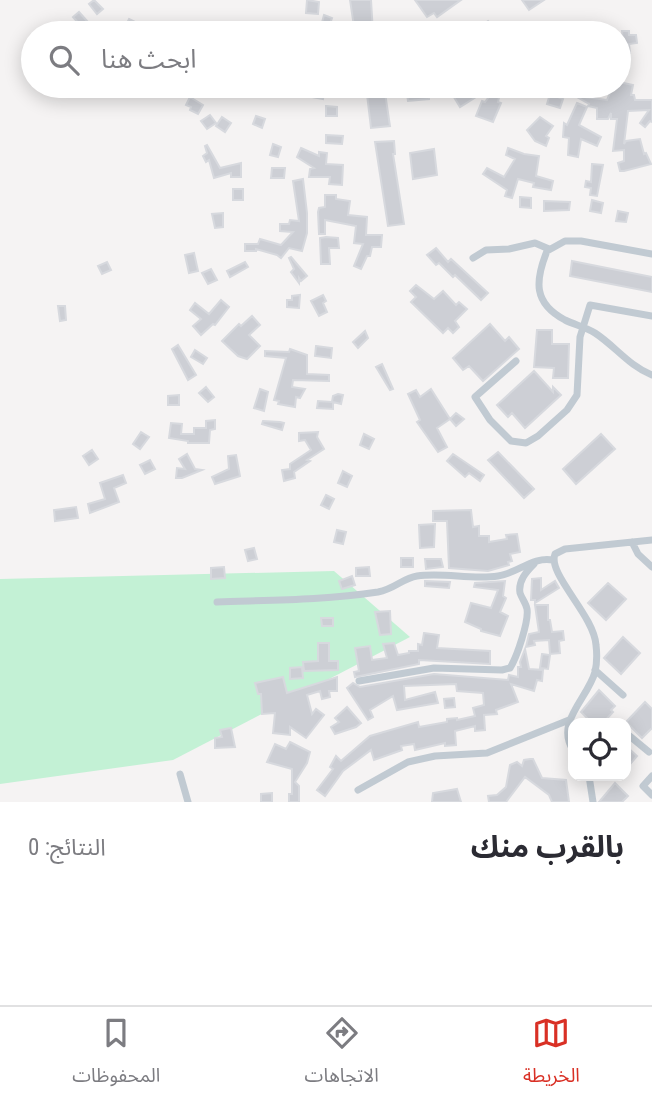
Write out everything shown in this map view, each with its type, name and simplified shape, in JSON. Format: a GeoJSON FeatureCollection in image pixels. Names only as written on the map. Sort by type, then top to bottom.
{"type":"FeatureCollection","features":[{"type":"Feature","properties":{"kind":"street"},"geometry":{"type":"LineString","coordinates":[[652,254],[581,241],[565,241],[549,249],[538,282],[540,297],[549,310],[601,338],[639,370],[652,375]]}},
{"type":"Feature","properties":{"kind":"street"},"geometry":{"type":"LineString","coordinates":[[473,258],[486,250],[509,249],[535,243],[549,249]]}},
{"type":"Feature","properties":{"kind":"street"},"geometry":{"type":"LineString","coordinates":[[516,361],[475,397],[489,420],[511,441],[526,443],[538,436],[577,395],[582,327],[590,304],[652,316]]}},
{"type":"Feature","properties":{"kind":"street"},"geometry":{"type":"LineString","coordinates":[[570,718],[595,670],[596,641],[586,615],[554,568],[552,560],[558,551],[565,549],[652,540]]}},
{"type":"Feature","properties":{"kind":"street"},"geometry":{"type":"LineString","coordinates":[[632,542],[638,554],[652,567]]}},
{"type":"Feature","properties":{"kind":"street"},"geometry":{"type":"LineString","coordinates":[[217,602],[316,598],[376,592],[393,589],[414,576],[498,576],[519,570],[538,559],[552,560]]}},
{"type":"Feature","properties":{"kind":"street"},"geometry":{"type":"LineString","coordinates":[[359,681],[434,668],[510,668],[515,660],[526,619],[527,609],[520,594],[520,584],[538,559]]}},
{"type":"Feature","properties":{"kind":"street"},"geometry":{"type":"LineString","coordinates":[[595,670],[623,695]]}},
{"type":"Feature","properties":{"kind":"street"},"geometry":{"type":"LineString","coordinates":[[358,790],[408,762],[435,756],[487,753],[568,720]]}},
{"type":"Feature","properties":{"kind":"street"},"geometry":{"type":"LineString","coordinates":[[631,737],[649,752]]}},
{"type":"Feature","properties":{"kind":"street"},"geometry":{"type":"LineString","coordinates":[[180,774],[188,802]]}},
{"type":"Feature","properties":{"kind":"street"},"geometry":{"type":"LineString","coordinates":[[652,776],[643,786],[652,794]]}},
{"type":"Feature","properties":{"kind":"street"},"geometry":{"type":"LineString","coordinates":[[590,781],[593,802]]}},
{"type":"Feature","properties":{"kind":"green space"},"geometry":{"type":"Polygon","coordinates":[[[334,571],[410,637],[173,760],[0,784],[0,579],[334,571]]]}},
{"type":"Feature","properties":{"kind":"building"},"geometry":{"type":"Polygon","coordinates":[[[94,0],[103,9],[97,14],[89,4],[94,0]]]}},
{"type":"Feature","properties":{"kind":"building"},"geometry":{"type":"Polygon","coordinates":[[[307,0],[319,2],[318,14],[306,13],[307,0]]]}},
{"type":"Feature","properties":{"kind":"building"},"geometry":{"type":"Polygon","coordinates":[[[350,0],[371,0],[372,21],[353,21],[350,0]]]}},
{"type":"Feature","properties":{"kind":"building"},"geometry":{"type":"Polygon","coordinates":[[[415,0],[461,0],[437,17],[434,13],[427,17],[415,0]]]}},
{"type":"Feature","properties":{"kind":"building"},"geometry":{"type":"Polygon","coordinates":[[[522,0],[544,0],[529,10],[522,0]]]}},
{"type":"Feature","properties":{"kind":"building"},"geometry":{"type":"Polygon","coordinates":[[[79,12],[87,21],[77,21],[73,17],[79,12]]]}},
{"type":"Feature","properties":{"kind":"building"},"geometry":{"type":"Polygon","coordinates":[[[324,15],[332,18],[331,21],[322,21],[324,15]]]}},
{"type":"Feature","properties":{"kind":"building"},"geometry":{"type":"Polygon","coordinates":[[[631,35],[636,35],[637,43],[631,44],[631,35]]]}},
{"type":"Feature","properties":{"kind":"building"},"geometry":{"type":"Polygon","coordinates":[[[631,95],[634,95],[635,100],[652,100],[652,122],[645,127],[640,123],[649,110],[628,111],[624,144],[626,141],[640,139],[644,154],[646,153],[651,164],[620,171],[618,163],[624,161],[624,150],[613,151],[617,119],[611,119],[611,113],[608,119],[597,119],[597,108],[588,106],[589,104],[578,98],[607,100],[631,98],[631,95]]]}},
{"type":"Feature","properties":{"kind":"building"},"geometry":{"type":"Polygon","coordinates":[[[192,98],[203,105],[198,114],[186,105],[192,98]]]}},
{"type":"Feature","properties":{"kind":"building"},"geometry":{"type":"Polygon","coordinates":[[[367,98],[386,98],[390,126],[371,128],[367,98]]]}},
{"type":"Feature","properties":{"kind":"building"},"geometry":{"type":"Polygon","coordinates":[[[408,98],[429,98],[429,99],[408,101],[408,98]]]}},
{"type":"Feature","properties":{"kind":"building"},"geometry":{"type":"Polygon","coordinates":[[[454,98],[474,98],[460,107],[454,98]]]}},
{"type":"Feature","properties":{"kind":"building"},"geometry":{"type":"Polygon","coordinates":[[[488,98],[499,98],[498,102],[501,103],[493,122],[476,116],[482,101],[485,102],[488,98]]]}},
{"type":"Feature","properties":{"kind":"building"},"geometry":{"type":"Polygon","coordinates":[[[549,98],[563,99],[560,108],[547,104],[549,98]]]}},
{"type":"Feature","properties":{"kind":"building"},"geometry":{"type":"Polygon","coordinates":[[[577,103],[587,107],[579,125],[601,137],[597,146],[581,139],[578,157],[568,155],[569,138],[563,137],[564,123],[567,125],[577,103]]]}},
{"type":"Feature","properties":{"kind":"building"},"geometry":{"type":"Polygon","coordinates":[[[326,106],[337,107],[337,116],[326,116],[326,106]]]}},
{"type":"Feature","properties":{"kind":"building"},"geometry":{"type":"Polygon","coordinates":[[[210,115],[216,123],[207,129],[201,121],[210,115]]]}},
{"type":"Feature","properties":{"kind":"building"},"geometry":{"type":"Polygon","coordinates":[[[256,116],[265,119],[262,128],[253,124],[256,116]]]}},
{"type":"Feature","properties":{"kind":"building"},"geometry":{"type":"Polygon","coordinates":[[[222,117],[231,123],[225,132],[216,126],[222,117]]]}},
{"type":"Feature","properties":{"kind":"building"},"geometry":{"type":"Polygon","coordinates":[[[540,117],[553,126],[546,136],[549,138],[546,146],[535,141],[527,130],[540,117]]]}},
{"type":"Feature","properties":{"kind":"building"},"geometry":{"type":"Polygon","coordinates":[[[326,135],[343,136],[342,144],[326,143],[326,135]]]}},
{"type":"Feature","properties":{"kind":"building"},"geometry":{"type":"Polygon","coordinates":[[[394,141],[393,154],[404,224],[388,226],[375,142],[394,141]]]}},
{"type":"Feature","properties":{"kind":"building"},"geometry":{"type":"Polygon","coordinates":[[[273,144],[281,147],[278,157],[270,155],[273,144]]]}},
{"type":"Feature","properties":{"kind":"building"},"geometry":{"type":"Polygon","coordinates":[[[207,145],[220,168],[241,163],[241,177],[231,177],[231,173],[214,178],[209,160],[206,162],[203,156],[207,153],[207,145]]]}},
{"type":"Feature","properties":{"kind":"building"},"geometry":{"type":"Polygon","coordinates":[[[301,148],[319,156],[319,152],[327,153],[326,164],[343,165],[342,185],[329,184],[330,177],[309,177],[310,169],[314,168],[297,157],[301,148]]]}},
{"type":"Feature","properties":{"kind":"building"},"geometry":{"type":"Polygon","coordinates":[[[508,148],[539,156],[536,176],[553,181],[551,190],[533,187],[534,183],[518,179],[512,198],[505,196],[507,190],[483,174],[487,168],[504,177],[515,159],[506,155],[508,148]]]}},
{"type":"Feature","properties":{"kind":"building"},"geometry":{"type":"Polygon","coordinates":[[[434,149],[437,175],[413,179],[410,153],[434,149]]]}},
{"type":"Feature","properties":{"kind":"building"},"geometry":{"type":"Polygon","coordinates":[[[592,164],[603,165],[597,196],[590,195],[591,188],[585,187],[586,181],[591,182],[592,164]]]}},
{"type":"Feature","properties":{"kind":"building"},"geometry":{"type":"Polygon","coordinates":[[[272,168],[285,168],[284,178],[271,178],[272,168]]]}},
{"type":"Feature","properties":{"kind":"building"},"geometry":{"type":"Polygon","coordinates":[[[303,179],[307,233],[302,251],[289,248],[281,258],[256,249],[245,251],[245,244],[258,244],[260,239],[281,245],[293,232],[280,231],[280,224],[289,224],[290,220],[299,221],[293,181],[303,179]]]}},
{"type":"Feature","properties":{"kind":"building"},"geometry":{"type":"Polygon","coordinates":[[[233,189],[243,189],[243,200],[233,200],[233,189]]]}},
{"type":"Feature","properties":{"kind":"building"},"geometry":{"type":"Polygon","coordinates":[[[325,195],[336,195],[336,199],[350,201],[348,215],[367,217],[366,235],[382,235],[381,247],[372,247],[370,256],[367,256],[361,269],[354,266],[363,244],[354,243],[356,226],[325,220],[325,234],[319,234],[318,212],[319,208],[325,207],[325,195]]]}},
{"type":"Feature","properties":{"kind":"building"},"geometry":{"type":"Polygon","coordinates":[[[520,197],[531,198],[531,208],[520,207],[520,197]]]}},
{"type":"Feature","properties":{"kind":"building"},"geometry":{"type":"Polygon","coordinates":[[[592,200],[603,203],[601,213],[590,211],[592,200]]]}},
{"type":"Feature","properties":{"kind":"building"},"geometry":{"type":"Polygon","coordinates":[[[544,201],[570,202],[569,210],[544,211],[544,201]]]}},
{"type":"Feature","properties":{"kind":"building"},"geometry":{"type":"Polygon","coordinates":[[[618,211],[628,213],[626,222],[616,221],[618,211]]]}},
{"type":"Feature","properties":{"kind":"building"},"geometry":{"type":"Polygon","coordinates":[[[223,213],[223,227],[215,228],[212,214],[223,213]]]}},
{"type":"Feature","properties":{"kind":"building"},"geometry":{"type":"Polygon","coordinates":[[[320,238],[338,238],[339,248],[329,248],[330,264],[321,264],[320,238]]]}},
{"type":"Feature","properties":{"kind":"building"},"geometry":{"type":"Polygon","coordinates":[[[436,248],[448,262],[451,259],[488,293],[481,300],[455,275],[453,277],[439,263],[436,265],[427,255],[436,248]]]}},
{"type":"Feature","properties":{"kind":"building"},"geometry":{"type":"Polygon","coordinates":[[[194,253],[198,271],[189,273],[185,255],[194,253]]]}},
{"type":"Feature","properties":{"kind":"building"},"geometry":{"type":"Polygon","coordinates":[[[291,257],[307,276],[301,281],[299,278],[299,283],[291,272],[294,269],[289,258],[291,257]]]}},
{"type":"Feature","properties":{"kind":"building"},"geometry":{"type":"Polygon","coordinates":[[[572,261],[652,277],[652,292],[570,276],[572,261]]]}},
{"type":"Feature","properties":{"kind":"building"},"geometry":{"type":"Polygon","coordinates":[[[107,262],[111,270],[102,274],[98,266],[107,262]]]}},
{"type":"Feature","properties":{"kind":"building"},"geometry":{"type":"Polygon","coordinates":[[[245,262],[248,267],[230,277],[227,271],[245,262]]]}},
{"type":"Feature","properties":{"kind":"building"},"geometry":{"type":"Polygon","coordinates":[[[211,269],[217,280],[208,284],[202,273],[211,269]]]}},
{"type":"Feature","properties":{"kind":"building"},"geometry":{"type":"Polygon","coordinates":[[[416,285],[434,299],[443,291],[456,305],[459,302],[467,309],[455,321],[459,327],[453,333],[448,328],[443,333],[411,302],[416,297],[410,291],[416,285]]]}},
{"type":"Feature","properties":{"kind":"building"},"geometry":{"type":"Polygon","coordinates":[[[300,295],[299,308],[287,307],[287,300],[300,295]]]}},
{"type":"Feature","properties":{"kind":"building"},"geometry":{"type":"Polygon","coordinates":[[[323,295],[327,312],[319,316],[311,301],[323,295]]]}},
{"type":"Feature","properties":{"kind":"building"},"geometry":{"type":"Polygon","coordinates":[[[221,300],[229,307],[215,325],[201,335],[193,326],[201,319],[190,310],[195,303],[209,314],[221,300]]]}},
{"type":"Feature","properties":{"kind":"building"},"geometry":{"type":"Polygon","coordinates":[[[58,306],[65,306],[66,320],[60,321],[58,306]]]}},
{"type":"Feature","properties":{"kind":"building"},"geometry":{"type":"Polygon","coordinates":[[[252,316],[260,325],[249,335],[260,346],[247,359],[238,356],[222,341],[239,324],[241,326],[252,316]]]}},
{"type":"Feature","properties":{"kind":"building"},"geometry":{"type":"Polygon","coordinates":[[[490,324],[505,341],[509,337],[519,349],[483,381],[469,366],[463,370],[453,358],[490,324]]]}},
{"type":"Feature","properties":{"kind":"building"},"geometry":{"type":"Polygon","coordinates":[[[537,330],[552,330],[552,344],[569,344],[568,378],[553,378],[554,368],[534,367],[537,330]]]}},
{"type":"Feature","properties":{"kind":"building"},"geometry":{"type":"Polygon","coordinates":[[[365,331],[368,338],[358,348],[353,342],[365,331]]]}},
{"type":"Feature","properties":{"kind":"building"},"geometry":{"type":"Polygon","coordinates":[[[178,345],[196,375],[188,380],[172,349],[178,345]]]}},
{"type":"Feature","properties":{"kind":"building"},"geometry":{"type":"Polygon","coordinates":[[[316,346],[332,348],[331,358],[315,356],[316,346]]]}},
{"type":"Feature","properties":{"kind":"building"},"geometry":{"type":"Polygon","coordinates":[[[290,349],[307,355],[307,374],[329,375],[329,381],[293,380],[292,387],[305,389],[300,398],[296,397],[295,407],[278,404],[279,401],[274,400],[286,358],[265,356],[265,351],[289,352],[290,349]]]}},
{"type":"Feature","properties":{"kind":"building"},"geometry":{"type":"Polygon","coordinates":[[[195,350],[207,358],[203,364],[191,357],[195,350]]]}},
{"type":"Feature","properties":{"kind":"building"},"geometry":{"type":"Polygon","coordinates":[[[382,364],[393,389],[390,390],[376,367],[382,364]]]}},
{"type":"Feature","properties":{"kind":"building"},"geometry":{"type":"Polygon","coordinates":[[[534,371],[553,392],[553,387],[561,395],[525,428],[512,413],[508,417],[497,405],[534,371]]]}},
{"type":"Feature","properties":{"kind":"building"},"geometry":{"type":"Polygon","coordinates":[[[206,387],[214,397],[208,402],[199,393],[206,387]]]}},
{"type":"Feature","properties":{"kind":"building"},"geometry":{"type":"Polygon","coordinates":[[[260,389],[268,392],[264,411],[254,408],[260,389]]]}},
{"type":"Feature","properties":{"kind":"building"},"geometry":{"type":"Polygon","coordinates":[[[431,389],[450,419],[437,428],[447,447],[438,452],[417,422],[420,420],[408,394],[416,390],[420,397],[431,389]]]}},
{"type":"Feature","properties":{"kind":"building"},"geometry":{"type":"Polygon","coordinates":[[[179,395],[179,405],[168,405],[168,396],[179,395]]]}},
{"type":"Feature","properties":{"kind":"building"},"geometry":{"type":"Polygon","coordinates":[[[343,395],[341,404],[333,402],[333,409],[317,408],[318,401],[332,402],[333,396],[343,395]]]}},
{"type":"Feature","properties":{"kind":"building"},"geometry":{"type":"Polygon","coordinates":[[[456,413],[464,419],[456,426],[450,419],[456,413]]]}},
{"type":"Feature","properties":{"kind":"building"},"geometry":{"type":"Polygon","coordinates":[[[215,420],[215,429],[210,430],[209,443],[188,443],[169,438],[171,423],[182,424],[181,434],[194,434],[194,428],[206,428],[206,421],[215,420]]]}},
{"type":"Feature","properties":{"kind":"building"},"geometry":{"type":"Polygon","coordinates":[[[263,421],[284,423],[282,430],[262,424],[263,421]]]}},
{"type":"Feature","properties":{"kind":"building"},"geometry":{"type":"Polygon","coordinates":[[[141,432],[149,437],[140,449],[133,444],[141,432]]]}},
{"type":"Feature","properties":{"kind":"building"},"geometry":{"type":"Polygon","coordinates":[[[318,432],[317,437],[324,449],[294,472],[295,478],[284,481],[282,470],[290,469],[290,464],[311,450],[305,440],[299,441],[299,433],[318,432]]]}},
{"type":"Feature","properties":{"kind":"building"},"geometry":{"type":"Polygon","coordinates":[[[364,434],[374,439],[369,449],[360,445],[364,434]]]}},
{"type":"Feature","properties":{"kind":"building"},"geometry":{"type":"Polygon","coordinates":[[[601,434],[615,449],[576,484],[563,469],[601,434]]]}},
{"type":"Feature","properties":{"kind":"building"},"geometry":{"type":"Polygon","coordinates":[[[92,450],[98,459],[89,465],[83,456],[92,450]]]}},
{"type":"Feature","properties":{"kind":"building"},"geometry":{"type":"Polygon","coordinates":[[[498,452],[534,489],[524,498],[488,460],[498,452]]]}},
{"type":"Feature","properties":{"kind":"building"},"geometry":{"type":"Polygon","coordinates":[[[187,454],[195,469],[202,470],[176,478],[177,468],[185,469],[179,459],[187,454]]]}},
{"type":"Feature","properties":{"kind":"building"},"geometry":{"type":"Polygon","coordinates":[[[453,454],[484,475],[480,481],[469,473],[465,477],[447,461],[453,454]]]}},
{"type":"Feature","properties":{"kind":"building"},"geometry":{"type":"Polygon","coordinates":[[[236,455],[240,476],[215,484],[212,477],[229,469],[228,456],[236,455]]]}},
{"type":"Feature","properties":{"kind":"building"},"geometry":{"type":"Polygon","coordinates":[[[150,460],[155,469],[145,474],[140,465],[150,460]]]}},
{"type":"Feature","properties":{"kind":"building"},"geometry":{"type":"Polygon","coordinates":[[[343,471],[352,476],[347,487],[338,483],[343,471]]]}},
{"type":"Feature","properties":{"kind":"building"},"geometry":{"type":"Polygon","coordinates":[[[123,475],[126,483],[114,488],[119,502],[90,513],[88,504],[105,499],[100,483],[123,475]]]}},
{"type":"Feature","properties":{"kind":"building"},"geometry":{"type":"Polygon","coordinates":[[[326,495],[334,499],[329,509],[321,505],[326,495]]]}},
{"type":"Feature","properties":{"kind":"building"},"geometry":{"type":"Polygon","coordinates":[[[76,507],[78,518],[55,521],[54,510],[76,507]]]}},
{"type":"Feature","properties":{"kind":"building"},"geometry":{"type":"Polygon","coordinates":[[[471,510],[473,527],[479,526],[479,536],[489,536],[489,542],[517,534],[520,552],[510,554],[512,561],[508,562],[509,565],[488,571],[449,568],[447,521],[433,521],[433,511],[471,510]]]}},
{"type":"Feature","properties":{"kind":"building"},"geometry":{"type":"Polygon","coordinates":[[[435,524],[434,547],[420,548],[419,525],[435,524]]]}},
{"type":"Feature","properties":{"kind":"building"},"geometry":{"type":"Polygon","coordinates":[[[337,530],[346,532],[343,544],[334,542],[337,530]]]}},
{"type":"Feature","properties":{"kind":"building"},"geometry":{"type":"Polygon","coordinates":[[[254,548],[257,559],[248,561],[245,550],[254,548]]]}},
{"type":"Feature","properties":{"kind":"building"},"geometry":{"type":"Polygon","coordinates":[[[401,558],[413,558],[413,567],[401,567],[401,558]]]}},
{"type":"Feature","properties":{"kind":"building"},"geometry":{"type":"Polygon","coordinates":[[[425,559],[441,559],[443,567],[426,569],[425,559]]]}},
{"type":"Feature","properties":{"kind":"building"},"geometry":{"type":"Polygon","coordinates":[[[224,567],[225,578],[211,579],[211,568],[224,567]]]}},
{"type":"Feature","properties":{"kind":"building"},"geometry":{"type":"Polygon","coordinates":[[[369,567],[370,576],[356,576],[356,568],[369,567]]]}},
{"type":"Feature","properties":{"kind":"building"},"geometry":{"type":"Polygon","coordinates":[[[352,576],[355,585],[342,589],[339,581],[352,576]]]}},
{"type":"Feature","properties":{"kind":"building"},"geometry":{"type":"Polygon","coordinates":[[[541,578],[541,590],[555,581],[559,588],[535,603],[535,600],[531,600],[532,579],[541,578]]]}},
{"type":"Feature","properties":{"kind":"building"},"geometry":{"type":"Polygon","coordinates":[[[425,581],[450,582],[449,588],[425,586],[425,581]]]}},
{"type":"Feature","properties":{"kind":"building"},"geometry":{"type":"Polygon","coordinates":[[[505,581],[503,596],[506,598],[500,612],[508,616],[500,636],[481,631],[465,622],[471,603],[491,608],[498,590],[474,587],[475,583],[505,581]]]}},
{"type":"Feature","properties":{"kind":"building"},"geometry":{"type":"Polygon","coordinates":[[[608,583],[626,599],[606,620],[588,603],[608,583]]]}},
{"type":"Feature","properties":{"kind":"building"},"geometry":{"type":"Polygon","coordinates":[[[535,605],[548,605],[548,620],[552,632],[563,631],[564,640],[559,641],[560,653],[550,654],[549,640],[534,641],[535,645],[526,647],[529,634],[539,632],[535,605]]]}},
{"type":"Feature","properties":{"kind":"building"},"geometry":{"type":"Polygon","coordinates":[[[390,611],[391,634],[380,635],[375,612],[390,611]]]}},
{"type":"Feature","properties":{"kind":"building"},"geometry":{"type":"Polygon","coordinates":[[[321,618],[333,618],[333,626],[322,626],[321,618]]]}},
{"type":"Feature","properties":{"kind":"building"},"geometry":{"type":"Polygon","coordinates":[[[424,633],[439,635],[437,648],[490,651],[490,664],[419,660],[419,664],[355,677],[354,672],[359,671],[355,648],[370,646],[372,660],[387,658],[383,644],[394,643],[398,655],[418,651],[418,644],[422,645],[424,633]]]}},
{"type":"Feature","properties":{"kind":"building"},"geometry":{"type":"Polygon","coordinates":[[[623,637],[640,653],[621,674],[604,658],[623,637]]]}},
{"type":"Feature","properties":{"kind":"building"},"geometry":{"type":"Polygon","coordinates":[[[318,643],[329,643],[329,661],[338,661],[338,670],[304,671],[303,662],[318,661],[318,643]]]}},
{"type":"Feature","properties":{"kind":"building"},"geometry":{"type":"Polygon","coordinates":[[[525,649],[529,669],[543,670],[542,681],[537,680],[534,691],[511,684],[518,702],[496,710],[497,714],[484,715],[485,730],[475,731],[475,726],[455,731],[456,745],[445,746],[445,743],[415,750],[414,744],[401,746],[402,750],[374,760],[371,750],[343,771],[325,796],[317,790],[333,769],[330,767],[336,756],[341,761],[370,736],[418,722],[419,727],[447,722],[447,719],[475,716],[473,708],[484,705],[483,693],[457,691],[456,684],[404,686],[405,700],[435,692],[438,703],[397,710],[393,696],[370,710],[373,717],[368,720],[347,688],[353,683],[360,687],[434,674],[508,680],[509,675],[518,677],[518,667],[521,667],[525,649]]]}},
{"type":"Feature","properties":{"kind":"building"},"geometry":{"type":"Polygon","coordinates":[[[542,654],[550,655],[548,669],[540,668],[542,654]]]}},
{"type":"Feature","properties":{"kind":"building"},"geometry":{"type":"Polygon","coordinates":[[[302,667],[303,678],[290,679],[290,668],[302,667]]]}},
{"type":"Feature","properties":{"kind":"building"},"geometry":{"type":"Polygon","coordinates":[[[283,677],[287,693],[337,677],[337,691],[329,691],[330,697],[322,699],[320,691],[307,695],[312,714],[316,709],[324,715],[306,738],[290,727],[290,735],[273,733],[275,713],[262,714],[261,694],[258,694],[255,683],[283,677]]]}},
{"type":"Feature","properties":{"kind":"building"},"geometry":{"type":"Polygon","coordinates":[[[599,690],[615,706],[608,718],[587,718],[581,712],[599,690]]]}},
{"type":"Feature","properties":{"kind":"building"},"geometry":{"type":"Polygon","coordinates":[[[454,698],[455,707],[445,708],[444,699],[454,698]]]}},
{"type":"Feature","properties":{"kind":"building"},"geometry":{"type":"Polygon","coordinates":[[[645,702],[652,709],[652,728],[642,738],[631,727],[630,718],[645,702]]]}},
{"type":"Feature","properties":{"kind":"building"},"geometry":{"type":"Polygon","coordinates":[[[347,707],[361,723],[335,734],[331,727],[339,722],[335,718],[347,707]]]}},
{"type":"Feature","properties":{"kind":"building"},"geometry":{"type":"Polygon","coordinates":[[[231,728],[235,747],[215,748],[215,738],[222,737],[220,730],[231,728]]]}},
{"type":"Feature","properties":{"kind":"building"},"geometry":{"type":"Polygon","coordinates":[[[290,742],[310,752],[307,763],[295,782],[299,786],[299,802],[289,802],[289,794],[292,794],[292,769],[267,762],[275,744],[286,749],[290,742]]]}},
{"type":"Feature","properties":{"kind":"building"},"geometry":{"type":"Polygon","coordinates":[[[631,751],[637,756],[631,763],[631,751]]]}},
{"type":"Feature","properties":{"kind":"building"},"geometry":{"type":"Polygon","coordinates":[[[533,759],[542,778],[566,780],[569,802],[552,802],[549,795],[525,777],[506,802],[489,802],[488,796],[497,795],[506,787],[510,765],[517,762],[522,766],[524,760],[533,759]]]}},
{"type":"Feature","properties":{"kind":"building"},"geometry":{"type":"Polygon","coordinates":[[[615,783],[628,796],[622,802],[599,802],[615,783]]]}},
{"type":"Feature","properties":{"kind":"building"},"geometry":{"type":"Polygon","coordinates":[[[457,789],[461,802],[432,802],[433,793],[457,789]]]}},
{"type":"Feature","properties":{"kind":"building"},"geometry":{"type":"Polygon","coordinates":[[[272,793],[272,802],[261,802],[261,794],[272,793]]]}}]}
